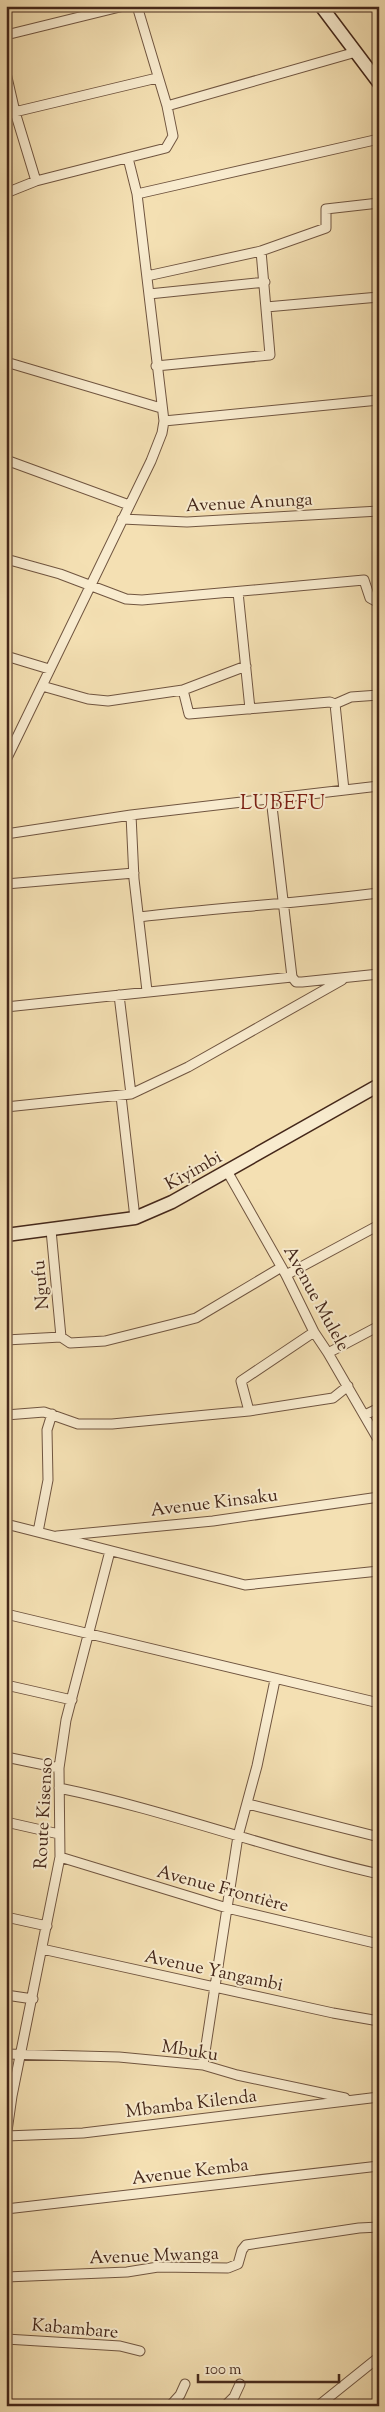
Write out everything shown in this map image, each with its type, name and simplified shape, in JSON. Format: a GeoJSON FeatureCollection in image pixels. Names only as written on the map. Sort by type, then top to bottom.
{"type":"FeatureCollection","features":[{"type":"Feature","properties":{"kind":"street"},"geometry":{"type":"LineString","coordinates":[[6,35],[124,6]]}},
{"type":"Feature","properties":{"kind":"street"},"geometry":{"type":"LineString","coordinates":[[6,193],[36,181],[166,148],[171,142],[173,136],[167,106],[157,78],[138,7],[147,6]]}},
{"type":"Feature","properties":{"kind":"street"},"geometry":{"type":"LineString","coordinates":[[321,6],[376,75]]}},
{"type":"Feature","properties":{"kind":"street"},"geometry":{"type":"LineString","coordinates":[[167,106],[356,52]]}},
{"type":"Feature","properties":{"kind":"street"},"geometry":{"type":"LineString","coordinates":[[6,74],[10,113],[36,181]]}},
{"type":"Feature","properties":{"kind":"street"},"geometry":{"type":"LineString","coordinates":[[10,113],[157,78]]}},
{"type":"Feature","properties":{"kind":"street"},"geometry":{"type":"LineString","coordinates":[[137,194],[379,139]]}},
{"type":"Feature","properties":{"kind":"street"},"geometry":{"type":"LineString","coordinates":[[6,760],[9,748],[42,686],[151,461],[162,432],[164,421],[137,194],[128,158]]}},
{"type":"Feature","properties":{"kind":"street"},"geometry":{"type":"LineString","coordinates":[[147,276],[261,251],[326,228],[326,209],[379,203]]}},
{"type":"Feature","properties":{"kind":"street"},"geometry":{"type":"LineString","coordinates":[[156,366],[270,355],[261,251]]}},
{"type":"Feature","properties":{"kind":"street"},"geometry":{"type":"LineString","coordinates":[[149,294],[265,282]]}},
{"type":"Feature","properties":{"kind":"street"},"geometry":{"type":"LineString","coordinates":[[266,307],[379,297]]}},
{"type":"Feature","properties":{"kind":"street"},"geometry":{"type":"LineString","coordinates":[[6,362],[161,408]]}},
{"type":"Feature","properties":{"kind":"street"},"geometry":{"type":"LineString","coordinates":[[164,421],[379,400]]}},
{"type":"Feature","properties":{"kind":"street"},"geometry":{"type":"LineString","coordinates":[[6,460],[129,504]]}},
{"type":"Feature","properties":{"kind":"street","name":"Avenue Anunga"},"geometry":{"type":"LineString","coordinates":[[122,519],[187,522],[379,511]]}},
{"type":"Feature","properties":{"kind":"street"},"geometry":{"type":"LineString","coordinates":[[6,560],[54,573],[126,599],[142,600],[364,580],[370,598],[379,603]]}},
{"type":"Feature","properties":{"kind":"street"},"geometry":{"type":"LineString","coordinates":[[238,592],[250,709]]}},
{"type":"Feature","properties":{"kind":"street"},"geometry":{"type":"LineString","coordinates":[[6,656],[49,669]]}},
{"type":"Feature","properties":{"kind":"street"},"geometry":{"type":"LineString","coordinates":[[42,686],[80,698],[108,701],[184,690],[246,666]]}},
{"type":"Feature","properties":{"kind":"street"},"geometry":{"type":"LineString","coordinates":[[184,690],[188,714],[330,702],[336,704],[351,697],[379,695]]}},
{"type":"Feature","properties":{"kind":"street"},"geometry":{"type":"LineString","coordinates":[[336,704],[344,790]]}},
{"type":"Feature","properties":{"kind":"street"},"geometry":{"type":"LineString","coordinates":[[6,834],[131,815],[379,786]]}},
{"type":"Feature","properties":{"kind":"street"},"geometry":{"type":"LineString","coordinates":[[271,798],[292,977],[296,982],[302,982],[379,974]]}},
{"type":"Feature","properties":{"kind":"street"},"geometry":{"type":"LineString","coordinates":[[131,815],[134,873],[147,991]]}},
{"type":"Feature","properties":{"kind":"street"},"geometry":{"type":"LineString","coordinates":[[6,884],[134,873]]}},
{"type":"Feature","properties":{"kind":"street"},"geometry":{"type":"LineString","coordinates":[[139,916],[285,905],[379,893]]}},
{"type":"Feature","properties":{"kind":"street"},"geometry":{"type":"LineString","coordinates":[[6,1007],[292,977]]}},
{"type":"Feature","properties":{"kind":"street"},"geometry":{"type":"LineString","coordinates":[[6,1107],[131,1094],[188,1067],[346,978]]}},
{"type":"Feature","properties":{"kind":"street"},"geometry":{"type":"LineString","coordinates":[[119,995],[131,1094]]}},
{"type":"Feature","properties":{"kind":"street","name":"Kiyimbi"},"geometry":{"type":"LineString","coordinates":[[6,1235],[135,1218],[172,1202],[379,1084]]}},
{"type":"Feature","properties":{"kind":"street"},"geometry":{"type":"LineString","coordinates":[[121,1096],[135,1218]]}},
{"type":"Feature","properties":{"kind":"street","name":"Avenue Mulele"},"geometry":{"type":"LineString","coordinates":[[227,1171],[314,1332],[365,1415],[374,1424],[379,1441]]}},
{"type":"Feature","properties":{"kind":"street"},"geometry":{"type":"LineString","coordinates":[[6,1340],[61,1337],[70,1342],[105,1341],[187,1321],[379,1225]]}},
{"type":"Feature","properties":{"kind":"street","name":"Ngufu"},"geometry":{"type":"LineString","coordinates":[[51,1230],[61,1337]]}},
{"type":"Feature","properties":{"kind":"street"},"geometry":{"type":"LineString","coordinates":[[328,1353],[379,1326]]}},
{"type":"Feature","properties":{"kind":"street"},"geometry":{"type":"LineString","coordinates":[[249,1411],[241,1381],[314,1332]]}},
{"type":"Feature","properties":{"kind":"street"},"geometry":{"type":"LineString","coordinates":[[6,1415],[44,1412],[78,1424],[112,1424],[249,1411],[332,1398],[348,1386]]}},
{"type":"Feature","properties":{"kind":"street"},"geometry":{"type":"LineString","coordinates":[[365,1415],[379,1408]]}},
{"type":"Feature","properties":{"kind":"street"},"geometry":{"type":"LineString","coordinates":[[38,1532],[48,1480],[47,1430],[52,1414]]}},
{"type":"Feature","properties":{"kind":"street","name":"Avenue Kinsaku"},"geometry":{"type":"LineString","coordinates":[[52,1537],[213,1521],[379,1497]]}},
{"type":"Feature","properties":{"kind":"street"},"geometry":{"type":"LineString","coordinates":[[6,1524],[245,1585],[379,1571]]}},
{"type":"Feature","properties":{"kind":"street","name":"Route Kisenso"},"geometry":{"type":"LineString","coordinates":[[6,2137],[9,2095],[21,2055],[60,1857],[59,1768],[72,1700],[110,1551]]}},
{"type":"Feature","properties":{"kind":"street"},"geometry":{"type":"LineString","coordinates":[[6,1614],[275,1680],[379,1703]]}},
{"type":"Feature","properties":{"kind":"street"},"geometry":{"type":"LineString","coordinates":[[203,2065],[238,1836],[248,1804],[275,1680]]}},
{"type":"Feature","properties":{"kind":"street"},"geometry":{"type":"LineString","coordinates":[[6,1685],[72,1700]]}},
{"type":"Feature","properties":{"kind":"street"},"geometry":{"type":"LineString","coordinates":[[6,1757],[59,1768]]}},
{"type":"Feature","properties":{"kind":"street"},"geometry":{"type":"LineString","coordinates":[[59,1788],[154,1809],[238,1836],[379,1874]]}},
{"type":"Feature","properties":{"kind":"street"},"geometry":{"type":"LineString","coordinates":[[248,1804],[379,1837]]}},
{"type":"Feature","properties":{"kind":"street"},"geometry":{"type":"LineString","coordinates":[[6,1822],[59,1834]]}},
{"type":"Feature","properties":{"kind":"street","name":"Avenue Frontière"},"geometry":{"type":"LineString","coordinates":[[60,1857],[227,1908],[379,1944]]}},
{"type":"Feature","properties":{"kind":"street"},"geometry":{"type":"LineString","coordinates":[[6,1917],[47,1926]]}},
{"type":"Feature","properties":{"kind":"street","name":"Avenue Yangambi"},"geometry":{"type":"LineString","coordinates":[[42,1949],[215,1988],[379,2021]]}},
{"type":"Feature","properties":{"kind":"street"},"geometry":{"type":"LineString","coordinates":[[6,1995],[32,1999]]}},
{"type":"Feature","properties":{"kind":"street","name":"Mbuku"},"geometry":{"type":"LineString","coordinates":[[6,2054],[119,2057],[203,2065],[236,2075],[352,2099]]}},
{"type":"Feature","properties":{"kind":"street","name":"Mbamba Kilenda"},"geometry":{"type":"LineString","coordinates":[[6,2137],[83,2132],[379,2097]]}},
{"type":"Feature","properties":{"kind":"street","name":"Avenue Kemba"},"geometry":{"type":"LineString","coordinates":[[6,2209],[379,2166]]}},
{"type":"Feature","properties":{"kind":"street","name":"Avenue Mwanga"},"geometry":{"type":"LineString","coordinates":[[6,2277],[127,2272],[158,2267],[228,2268],[238,2264],[242,2250],[246,2246],[359,2228],[379,2227]]}},
{"type":"Feature","properties":{"kind":"street","name":"Kabambare"},"geometry":{"type":"LineString","coordinates":[[6,2339],[78,2345],[120,2346],[140,2351]]}},
{"type":"Feature","properties":{"kind":"street"},"geometry":{"type":"LineString","coordinates":[[318,2406],[379,2357]]}},
{"type":"Feature","properties":{"kind":"street"},"geometry":{"type":"LineString","coordinates":[[170,2406],[180,2395],[185,2384]]}},
{"type":"Feature","properties":{"kind":"street"},"geometry":{"type":"LineString","coordinates":[[225,2406],[234,2397],[240,2384]]}},
{"type":"Feature","properties":{"kind":"district","name":"LUBEFU"},"geometry":{"type":"Point","coordinates":[283,802]}}]}
